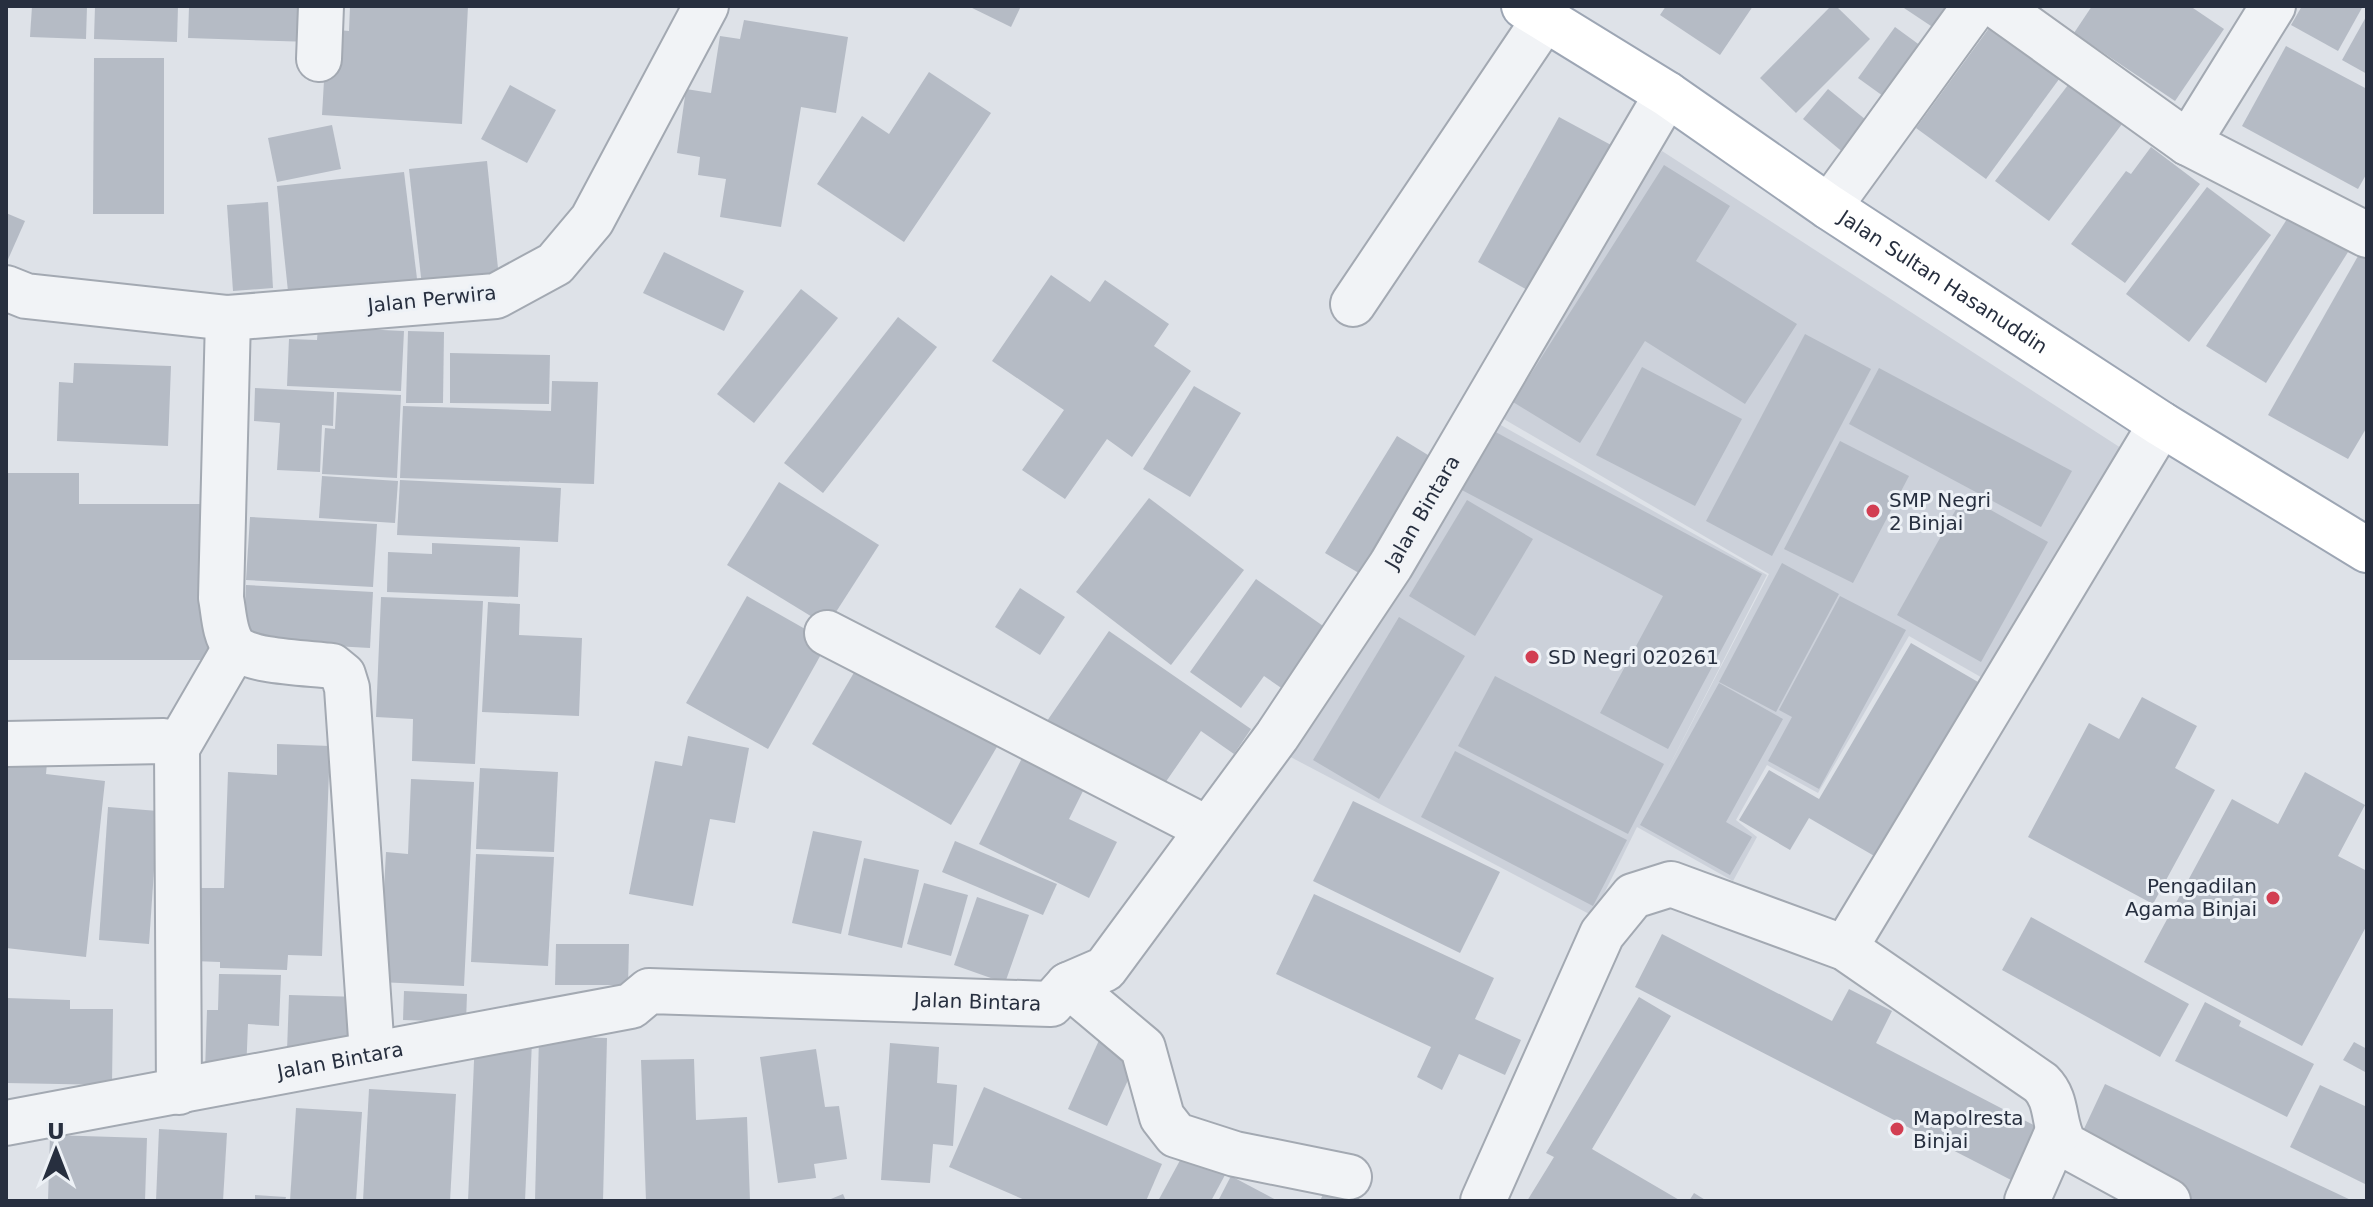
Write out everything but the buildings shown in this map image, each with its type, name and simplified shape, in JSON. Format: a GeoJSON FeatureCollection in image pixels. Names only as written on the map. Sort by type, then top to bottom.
{"type":"FeatureCollection","features":[{"type":"Feature","properties":{"kind":"main road","name":"Jalan Sultan Hasanuddin"},"geometry":{"type":"LineString","coordinates":[[1534,13],[1667,94],[1829,207],[2161,424],[2367,550]]}},
{"type":"Feature","properties":{"kind":"street"},"geometry":{"type":"LineString","coordinates":[[319,59],[321,6]]}},
{"type":"Feature","properties":{"kind":"street","name":"Jalan Perwira"},"geometry":{"type":"LineString","coordinates":[[6,288],[26,296],[228,318],[496,296],[555,264],[592,220],[706,6]]}},
{"type":"Feature","properties":{"kind":"street"},"geometry":{"type":"LineString","coordinates":[[1829,207],[1975,6]]}},
{"type":"Feature","properties":{"kind":"street"},"geometry":{"type":"LineString","coordinates":[[1997,6],[2188,143],[2367,235]]}},
{"type":"Feature","properties":{"kind":"street"},"geometry":{"type":"LineString","coordinates":[[2188,143],[2273,6]]}},
{"type":"Feature","properties":{"kind":"street"},"geometry":{"type":"LineString","coordinates":[[1353,304],[1534,13]]}},
{"type":"Feature","properties":{"kind":"street","name":"Jalan Bintara"},"geometry":{"type":"LineString","coordinates":[[6,1123],[631,1006],[649,991],[1051,1004],[1068,985],[1105,969],[1277,736],[1391,565],[1667,94]]}},
{"type":"Feature","properties":{"kind":"street"},"geometry":{"type":"LineString","coordinates":[[228,318],[221,598],[227,631],[235,648],[248,656],[332,666],[343,675],[347,688],[372,1053]]}},
{"type":"Feature","properties":{"kind":"street"},"geometry":{"type":"LineString","coordinates":[[1845,948],[2161,424]]}},
{"type":"Feature","properties":{"kind":"street"},"geometry":{"type":"LineString","coordinates":[[827,633],[1208,829]]}},
{"type":"Feature","properties":{"kind":"street"},"geometry":{"type":"LineString","coordinates":[[179,1092],[177,748],[235,648]]}},
{"type":"Feature","properties":{"kind":"street"},"geometry":{"type":"LineString","coordinates":[[6,744],[164,741],[177,748]]}},
{"type":"Feature","properties":{"kind":"street"},"geometry":{"type":"LineString","coordinates":[[1483,1201],[1602,934],[1633,896],[1671,884],[1845,948],[2041,1083],[2050,1092],[2055,1105],[2057,1133],[2027,1201]]}},
{"type":"Feature","properties":{"kind":"street"},"geometry":{"type":"LineString","coordinates":[[1068,985],[1143,1048],[1162,1117],[1176,1135],[1235,1154],[1349,1177]]}},
{"type":"Feature","properties":{"kind":"street"},"geometry":{"type":"LineString","coordinates":[[2057,1133],[2065,1145],[2168,1201]]}},
{"type":"Feature","properties":{"kind":"shaded area","name":"SMP Negri 2 Binjai"},"geometry":{"type":"Polygon","coordinates":[[[1662,151],[2121,448],[1986,680],[1909,636],[1818,793],[1767,765],[1736,820],[1757,837],[1733,881],[1637,827],[1593,916],[1281,752],[1490,419],[1767,575],[1658,788],[1769,574],[1480,405],[1662,151]]]}},
{"type":"Feature","properties":{"kind":"place","name":"SMP Negri 2 Binjai"},"geometry":{"type":"Point","coordinates":[1873,511]}},
{"type":"Feature","properties":{"kind":"place","name":"SD Negri 020261"},"geometry":{"type":"Point","coordinates":[1532,657]}},
{"type":"Feature","properties":{"kind":"place","name":"Pengadilan Agama Binjai"},"geometry":{"type":"Point","coordinates":[2273,898]}},
{"type":"Feature","properties":{"kind":"place","name":"Mapolresta Binjai"},"geometry":{"type":"Point","coordinates":[1897,1129]}}]}
